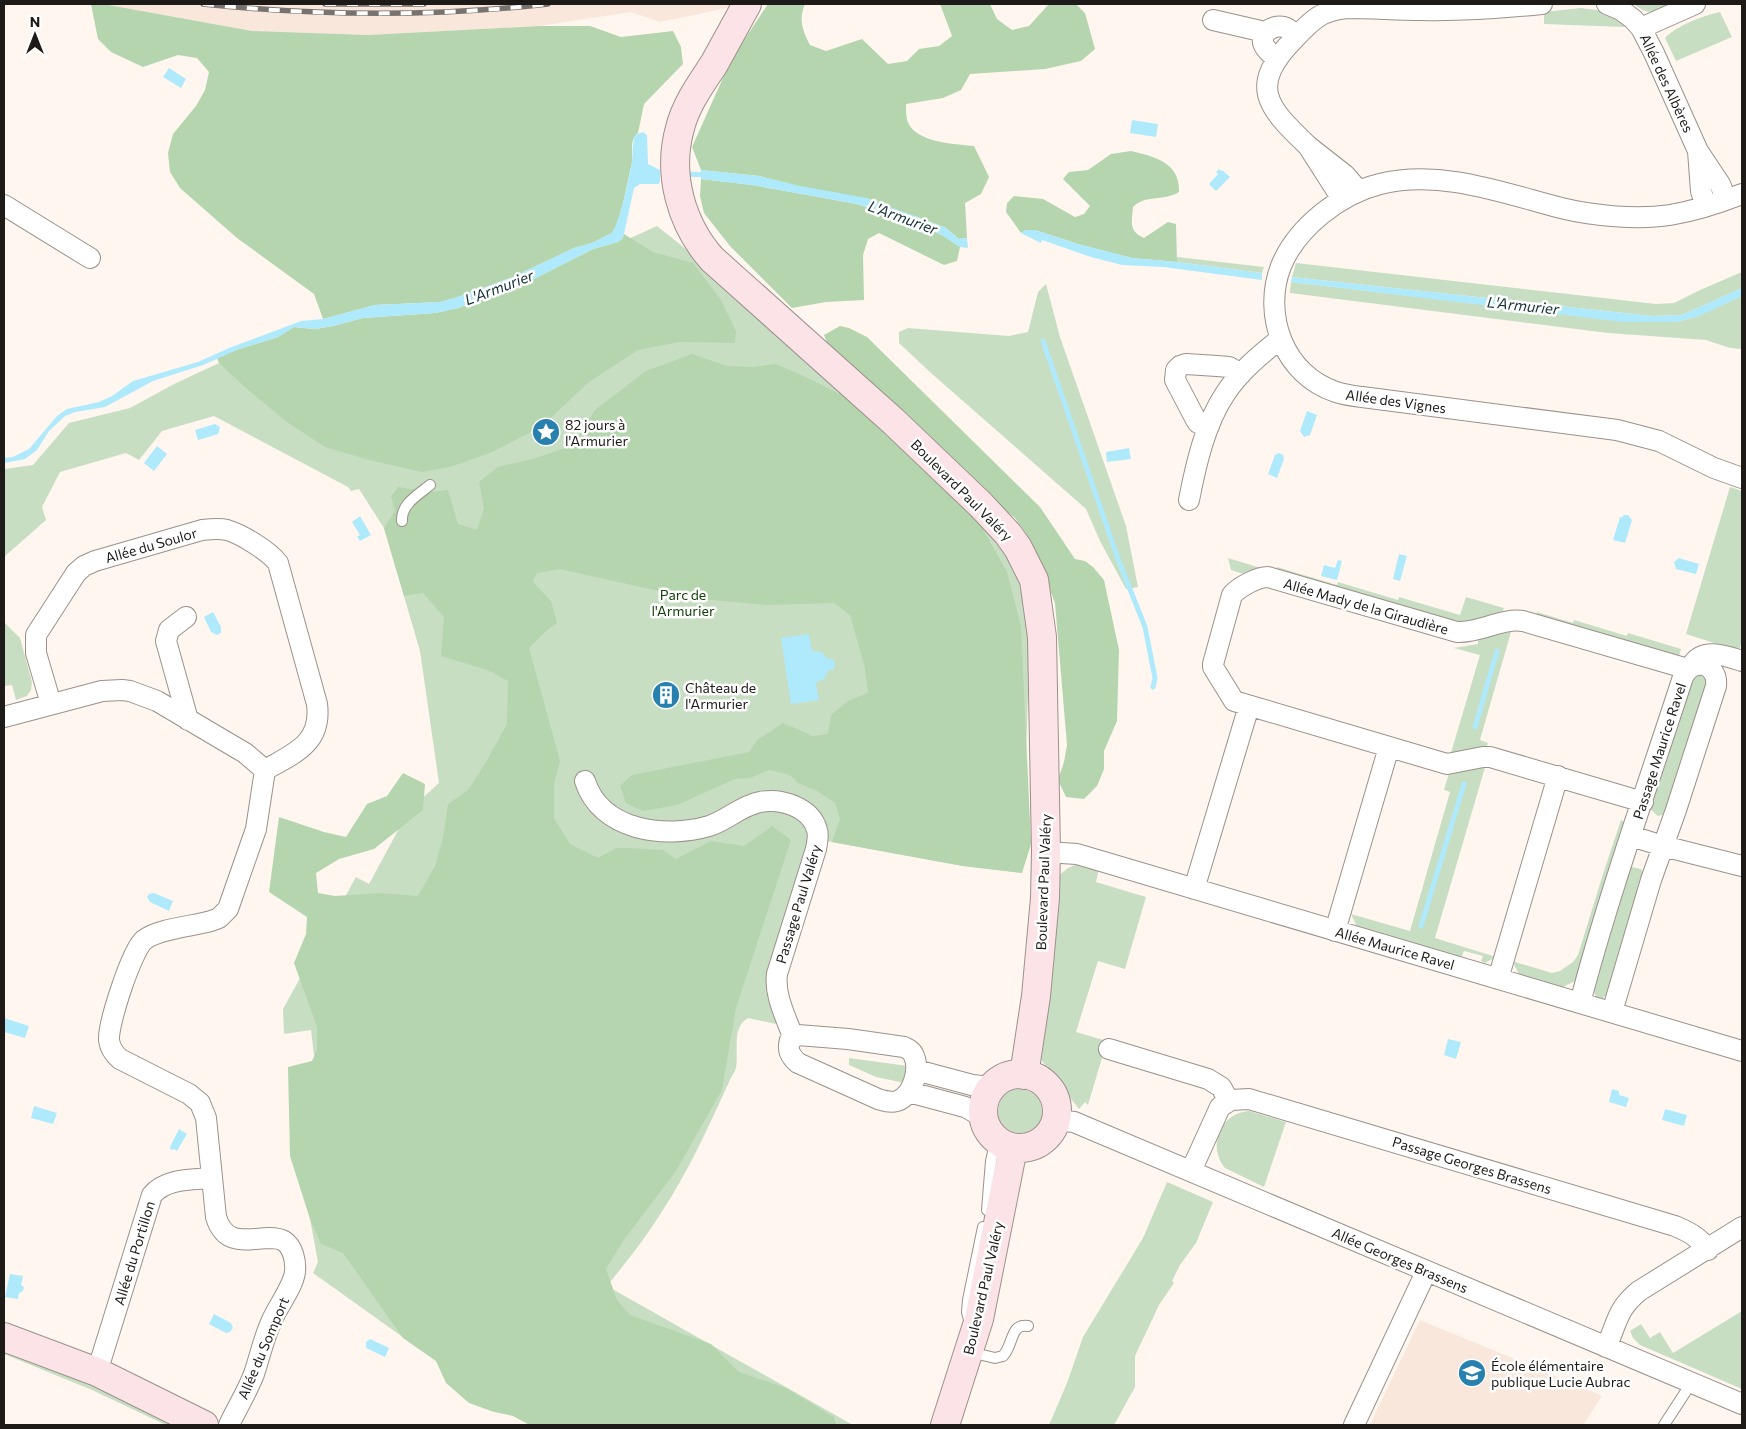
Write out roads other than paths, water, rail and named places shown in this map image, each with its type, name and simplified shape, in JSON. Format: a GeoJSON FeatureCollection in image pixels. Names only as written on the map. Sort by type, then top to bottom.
{"type":"FeatureCollection","features":[{"type":"Feature","properties":{"kind":"street","name":"Boulevard Paul Valéry"},"geometry":{"type":"LineString","coordinates":[[747,4],[694,95],[680,126],[676,145],[676,172],[681,204],[687,220],[700,246],[712,259],[893,421],[981,505],[1008,534],[1026,562],[1034,580],[1042,637],[1046,852],[1045,898],[1036,996],[1024,1074]]}},
{"type":"Feature","properties":{"kind":"street","name":"Boulevard Paul Valéry"},"geometry":{"type":"LineString","coordinates":[[713,64],[761,4]]}},
{"type":"Feature","properties":{"kind":"street"},"geometry":{"type":"LineString","coordinates":[[1351,195],[1345,175],[1308,146],[1281,120],[1271,104],[1268,90],[1269,76],[1277,58],[1297,36],[1321,15],[1337,9],[1460,10],[1542,4]]}},
{"type":"Feature","properties":{"kind":"street","name":"Allée des Albères"},"geometry":{"type":"LineString","coordinates":[[1607,4],[1621,10],[1641,28],[1698,150],[1720,184],[1734,196]]}},
{"type":"Feature","properties":{"kind":"street"},"geometry":{"type":"LineString","coordinates":[[1641,28],[1695,4]]}},
{"type":"Feature","properties":{"kind":"street"},"geometry":{"type":"LineString","coordinates":[[1212,20],[1265,32],[1272,27],[1283,27],[1297,36]]}},
{"type":"Feature","properties":{"kind":"street"},"geometry":{"type":"LineString","coordinates":[[1265,32],[1264,44],[1269,52],[1277,58]]}},
{"type":"Feature","properties":{"kind":"street","name":"Allée des Albères"},"geometry":{"type":"LineString","coordinates":[[1698,150],[1700,191],[1706,206]]}},
{"type":"Feature","properties":{"kind":"street","name":"Allée des Vignes"},"geometry":{"type":"LineString","coordinates":[[1734,196],[1671,215],[1634,217],[1582,212],[1494,189],[1439,181],[1392,181],[1351,195],[1318,217],[1307,229],[1282,265],[1276,286],[1274,308],[1276,326],[1287,353],[1299,369],[1317,383],[1335,392],[1624,431],[1659,441],[1714,468],[1742,478]]}},
{"type":"Feature","properties":{"kind":"street"},"geometry":{"type":"LineString","coordinates":[[4,205],[90,258]]}},
{"type":"Feature","properties":{"kind":"street"},"geometry":{"type":"LineString","coordinates":[[1189,500],[1209,426],[1226,392],[1260,355],[1280,339]]}},
{"type":"Feature","properties":{"kind":"street"},"geometry":{"type":"LineString","coordinates":[[1209,426],[1198,423],[1196,420],[1175,380],[1176,370],[1186,364],[1232,368],[1241,374]]}},
{"type":"Feature","properties":{"kind":"street","name":"Allée du Soulor"},"geometry":{"type":"LineString","coordinates":[[51,704],[36,653],[36,635],[64,589],[80,569],[95,561],[202,530],[217,529],[230,531],[270,554],[278,564],[317,704],[317,725],[306,745],[265,770]]}},
{"type":"Feature","properties":{"kind":"street","name":"Allée Mady de la Giraudière"},"geometry":{"type":"LineString","coordinates":[[1642,802],[1490,757],[1447,764],[1233,700],[1213,664],[1234,593],[1262,578],[1268,578],[1457,632],[1467,632],[1513,621],[1523,621],[1690,668]]}},
{"type":"Feature","properties":{"kind":"street"},"geometry":{"type":"LineString","coordinates":[[186,617],[169,630],[166,641],[188,720]]}},
{"type":"Feature","properties":{"kind":"street"},"geometry":{"type":"LineString","coordinates":[[1690,668],[1699,657],[1710,654],[1722,655],[1742,661]]}},
{"type":"Feature","properties":{"kind":"street","name":"Passage Maurice Ravel"},"geometry":{"type":"LineString","coordinates":[[1580,1003],[1618,873],[1683,676],[1690,668],[1704,665],[1715,673],[1716,686],[1651,880],[1612,1012]]}},
{"type":"Feature","properties":{"kind":"street"},"geometry":{"type":"LineString","coordinates":[[4,717],[102,692],[122,690],[137,693],[157,701],[245,753],[265,770]]}},
{"type":"Feature","properties":{"kind":"street"},"geometry":{"type":"LineString","coordinates":[[1194,889],[1249,706]]}},
{"type":"Feature","properties":{"kind":"street"},"geometry":{"type":"LineString","coordinates":[[1335,931],[1389,747]]}},
{"type":"Feature","properties":{"kind":"street","name":"Allée du Somport"},"geometry":{"type":"LineString","coordinates":[[229,1425],[251,1381],[273,1317],[294,1277],[291,1249],[285,1241],[280,1239],[242,1240],[230,1237],[222,1232],[216,1218],[206,1118],[200,1104],[189,1094],[120,1059],[112,1052],[110,1046],[110,1029],[132,959],[143,941],[158,933],[215,920],[228,909],[256,829],[265,770]]}},
{"type":"Feature","properties":{"kind":"street"},"geometry":{"type":"LineString","coordinates":[[1498,979],[1558,776]]}},
{"type":"Feature","properties":{"kind":"street","name":"Passage Paul Valéry"},"geometry":{"type":"LineString","coordinates":[[585,781],[594,799],[609,814],[634,827],[650,830],[673,832],[709,826],[740,808],[771,801],[786,802],[804,812],[815,823],[818,832],[816,849],[776,982],[776,991],[793,1037],[790,1040],[788,1049],[792,1058],[798,1063],[878,1099],[896,1102],[910,1092]]}},
{"type":"Feature","properties":{"kind":"street"},"geometry":{"type":"LineString","coordinates":[[1631,836],[1742,866]]}},
{"type":"Feature","properties":{"kind":"street","name":"Allée Maurice Ravel"},"geometry":{"type":"LineString","coordinates":[[1046,852],[1077,854],[1742,1051]]}},
{"type":"Feature","properties":{"kind":"street"},"geometry":{"type":"LineString","coordinates":[[793,1037],[808,1035],[904,1047],[914,1056],[916,1070],[910,1092],[965,1107],[997,1135],[1027,1148],[1040,1143],[1050,1133],[1056,1120],[1056,1104],[1050,1090],[1039,1079],[1024,1074],[1012,1075],[1000,1080],[991,1087],[984,1101],[997,1135]]}},
{"type":"Feature","properties":{"kind":"street"},"geometry":{"type":"LineString","coordinates":[[1109,1049],[1208,1079],[1221,1086],[1229,1101],[1218,1111],[1191,1171]]}},
{"type":"Feature","properties":{"kind":"street"},"geometry":{"type":"LineString","coordinates":[[916,1070],[972,1085],[991,1087]]}},
{"type":"Feature","properties":{"kind":"street","name":"Passage Georges Brassens"},"geometry":{"type":"LineString","coordinates":[[1229,1101],[1236,1098],[1254,1100],[1675,1226],[1700,1239],[1708,1250]]}},
{"type":"Feature","properties":{"kind":"street","name":"Allée Georges Brassens"},"geometry":{"type":"LineString","coordinates":[[1056,1120],[1074,1122],[1742,1404]]}},
{"type":"Feature","properties":{"kind":"street","name":"Boulevard Paul Valéry"},"geometry":{"type":"LineString","coordinates":[[945,1425],[972,1341],[984,1295],[997,1135]]}},
{"type":"Feature","properties":{"kind":"street","name":"Allée du Portillon"},"geometry":{"type":"LineString","coordinates":[[97,1372],[152,1195],[158,1188],[169,1183],[212,1178]]}},
{"type":"Feature","properties":{"kind":"street"},"geometry":{"type":"LineString","coordinates":[[1606,1347],[1617,1318],[1627,1302],[1639,1291],[1742,1228]]}},
{"type":"Feature","properties":{"kind":"street"},"geometry":{"type":"LineString","coordinates":[[1354,1425],[1426,1272]]}},
{"type":"Feature","properties":{"kind":"street"},"geometry":{"type":"LineString","coordinates":[[4,1336],[97,1372],[204,1425]]}},
{"type":"Feature","properties":{"kind":"lane"},"geometry":{"type":"LineString","coordinates":[[402,521],[401,514],[406,506],[430,485]]}},
{"type":"Feature","properties":{"kind":"lane"},"geometry":{"type":"LineString","coordinates":[[972,1341],[995,1358],[1003,1356],[1011,1344],[1015,1329],[1018,1326],[1028,1326]]}},
{"type":"Feature","properties":{"kind":"lane"},"geometry":{"type":"LineString","coordinates":[[1664,1425],[1692,1382]]}},
{"type":"Feature","properties":{"kind":"water"},"geometry":{"type":"Polygon","coordinates":[[[169,68],[186,79],[181,88],[163,77],[169,68]]]}},
{"type":"Feature","properties":{"kind":"water"},"geometry":{"type":"Polygon","coordinates":[[[1132,120],[1158,124],[1156,137],[1130,133],[1132,120]]]}},
{"type":"Feature","properties":{"kind":"water"},"geometry":{"type":"Polygon","coordinates":[[[643,132],[647,135],[648,164],[660,170],[660,182],[658,184],[640,184],[634,188],[624,234],[618,242],[593,249],[526,283],[458,308],[435,313],[363,318],[315,329],[294,327],[278,337],[239,349],[203,365],[153,381],[105,407],[75,412],[65,416],[49,431],[37,450],[25,459],[4,463],[4,458],[13,457],[29,449],[57,416],[67,409],[99,402],[112,396],[133,381],[198,362],[229,348],[301,321],[323,319],[375,305],[441,302],[464,295],[513,277],[574,248],[592,243],[612,233],[618,220],[626,189],[635,135],[643,132]]]}},
{"type":"Feature","properties":{"kind":"water"},"geometry":{"type":"Polygon","coordinates":[[[1219,169],[1230,177],[1216,191],[1209,184],[1218,174],[1216,172],[1219,169]]]}},
{"type":"Feature","properties":{"kind":"water"},"geometry":{"type":"Polygon","coordinates":[[[701,170],[759,176],[800,186],[867,198],[946,228],[959,239],[967,238],[968,248],[960,247],[942,235],[914,223],[857,204],[752,185],[701,179],[701,170]]]}},
{"type":"Feature","properties":{"kind":"water"},"geometry":{"type":"Polygon","coordinates":[[[1025,230],[1035,230],[1078,244],[1132,258],[1262,273],[1262,280],[1163,267],[1122,265],[1091,257],[1042,240],[1041,243],[1021,233],[1025,230]]]}},
{"type":"Feature","properties":{"kind":"water"},"geometry":{"type":"Polygon","coordinates":[[[1292,277],[1652,316],[1682,315],[1742,288],[1742,296],[1699,316],[1677,322],[1623,322],[1291,282],[1292,277]]]}},
{"type":"Feature","properties":{"kind":"water"},"geometry":{"type":"Polygon","coordinates":[[[1307,411],[1317,415],[1310,435],[1304,437],[1300,431],[1307,411]]]}},
{"type":"Feature","properties":{"kind":"water"},"geometry":{"type":"Polygon","coordinates":[[[215,424],[220,427],[218,434],[198,440],[195,430],[215,424]]]}},
{"type":"Feature","properties":{"kind":"water"},"geometry":{"type":"Polygon","coordinates":[[[157,446],[167,454],[154,471],[144,463],[157,446]]]}},
{"type":"Feature","properties":{"kind":"water"},"geometry":{"type":"Polygon","coordinates":[[[1129,448],[1131,459],[1107,462],[1106,452],[1129,448]]]}},
{"type":"Feature","properties":{"kind":"water"},"geometry":{"type":"Polygon","coordinates":[[[1279,453],[1283,455],[1284,459],[1277,478],[1268,474],[1275,455],[1279,453]]]}},
{"type":"Feature","properties":{"kind":"water"},"geometry":{"type":"Polygon","coordinates":[[[1628,515],[1632,520],[1625,543],[1613,540],[1620,517],[1628,515]]]}},
{"type":"Feature","properties":{"kind":"water"},"geometry":{"type":"Polygon","coordinates":[[[360,516],[371,535],[360,541],[357,537],[360,535],[352,522],[360,516]]]}},
{"type":"Feature","properties":{"kind":"water"},"geometry":{"type":"Polygon","coordinates":[[[1399,554],[1407,556],[1400,581],[1393,579],[1399,554]]]}},
{"type":"Feature","properties":{"kind":"water"},"geometry":{"type":"Polygon","coordinates":[[[1679,558],[1699,564],[1696,574],[1676,569],[1674,562],[1679,558]]]}},
{"type":"Feature","properties":{"kind":"water"},"geometry":{"type":"Polygon","coordinates":[[[1338,560],[1342,561],[1337,580],[1321,576],[1324,565],[1335,568],[1338,560]]]}},
{"type":"Feature","properties":{"kind":"water"},"geometry":{"type":"Polygon","coordinates":[[[213,612],[221,627],[221,633],[217,635],[211,632],[204,617],[213,612]]]}},
{"type":"Feature","properties":{"kind":"water"},"geometry":{"type":"Polygon","coordinates":[[[809,634],[812,651],[821,652],[828,659],[833,659],[835,663],[834,670],[829,670],[824,679],[816,683],[819,700],[791,704],[781,638],[809,634]]]}},
{"type":"Feature","properties":{"kind":"water"},"geometry":{"type":"Polygon","coordinates":[[[154,893],[173,901],[169,911],[150,902],[147,897],[149,894],[154,893]]]}},
{"type":"Feature","properties":{"kind":"water"},"geometry":{"type":"Polygon","coordinates":[[[4,1018],[29,1026],[25,1038],[4,1032],[4,1018]]]}},
{"type":"Feature","properties":{"kind":"water"},"geometry":{"type":"Polygon","coordinates":[[[1448,1039],[1461,1042],[1456,1059],[1444,1055],[1448,1039]]]}},
{"type":"Feature","properties":{"kind":"water"},"geometry":{"type":"Polygon","coordinates":[[[1612,1089],[1619,1091],[1619,1095],[1629,1098],[1626,1107],[1609,1102],[1612,1089]]]}},
{"type":"Feature","properties":{"kind":"water"},"geometry":{"type":"Polygon","coordinates":[[[34,1106],[57,1113],[53,1124],[31,1118],[34,1106]]]}},
{"type":"Feature","properties":{"kind":"water"},"geometry":{"type":"Polygon","coordinates":[[[1665,1109],[1687,1115],[1684,1126],[1662,1120],[1665,1109]]]}},
{"type":"Feature","properties":{"kind":"water"},"geometry":{"type":"Polygon","coordinates":[[[179,1129],[187,1134],[177,1151],[171,1150],[170,1147],[179,1129]]]}},
{"type":"Feature","properties":{"kind":"water"},"geometry":{"type":"Polygon","coordinates":[[[10,1274],[23,1276],[21,1285],[24,1287],[23,1291],[19,1293],[18,1299],[5,1297],[10,1274]]]}},
{"type":"Feature","properties":{"kind":"water"},"geometry":{"type":"Polygon","coordinates":[[[214,1314],[231,1323],[233,1328],[230,1332],[226,1333],[209,1324],[214,1314]]]}},
{"type":"Feature","properties":{"kind":"water"},"geometry":{"type":"Polygon","coordinates":[[[370,1339],[389,1348],[385,1357],[366,1348],[366,1342],[370,1339]]]}},
{"type":"Feature","properties":{"kind":"waterway","name":"L'Armurier"},"geometry":{"type":"LineString","coordinates":[[685,174],[707,175]]}},
{"type":"Feature","properties":{"kind":"waterway"},"geometry":{"type":"LineString","coordinates":[[1043,341],[1118,559],[1145,627],[1155,678],[1153,687]]}},
{"type":"Feature","properties":{"kind":"waterway"},"geometry":{"type":"LineString","coordinates":[[1475,727],[1497,651]]}},
{"type":"Feature","properties":{"kind":"waterway"},"geometry":{"type":"LineString","coordinates":[[1421,926],[1464,784]]}},
{"type":"Feature","properties":{"kind":"railway"},"geometry":{"type":"LineString","coordinates":[[203,4],[332,13],[419,13],[548,4]]}},
{"type":"Feature","properties":{"kind":"railway"},"geometry":{"type":"LineString","coordinates":[[325,4],[424,4]]}},
{"type":"Feature","properties":{"kind":"place","name":"82 jours à l'Armurier"},"geometry":{"type":"Point","coordinates":[546,432]}},
{"type":"Feature","properties":{"kind":"place","name":"Château de l'Armurier"},"geometry":{"type":"Point","coordinates":[666,695]}},
{"type":"Feature","properties":{"kind":"place","name":"École élémentaire publique Lucie Aubrac"},"geometry":{"type":"Point","coordinates":[1472,1373]}},
{"type":"Feature","properties":{"kind":"park label","name":"Parc de l'Armurier"},"geometry":{"type":"Point","coordinates":[683,602]}}]}
